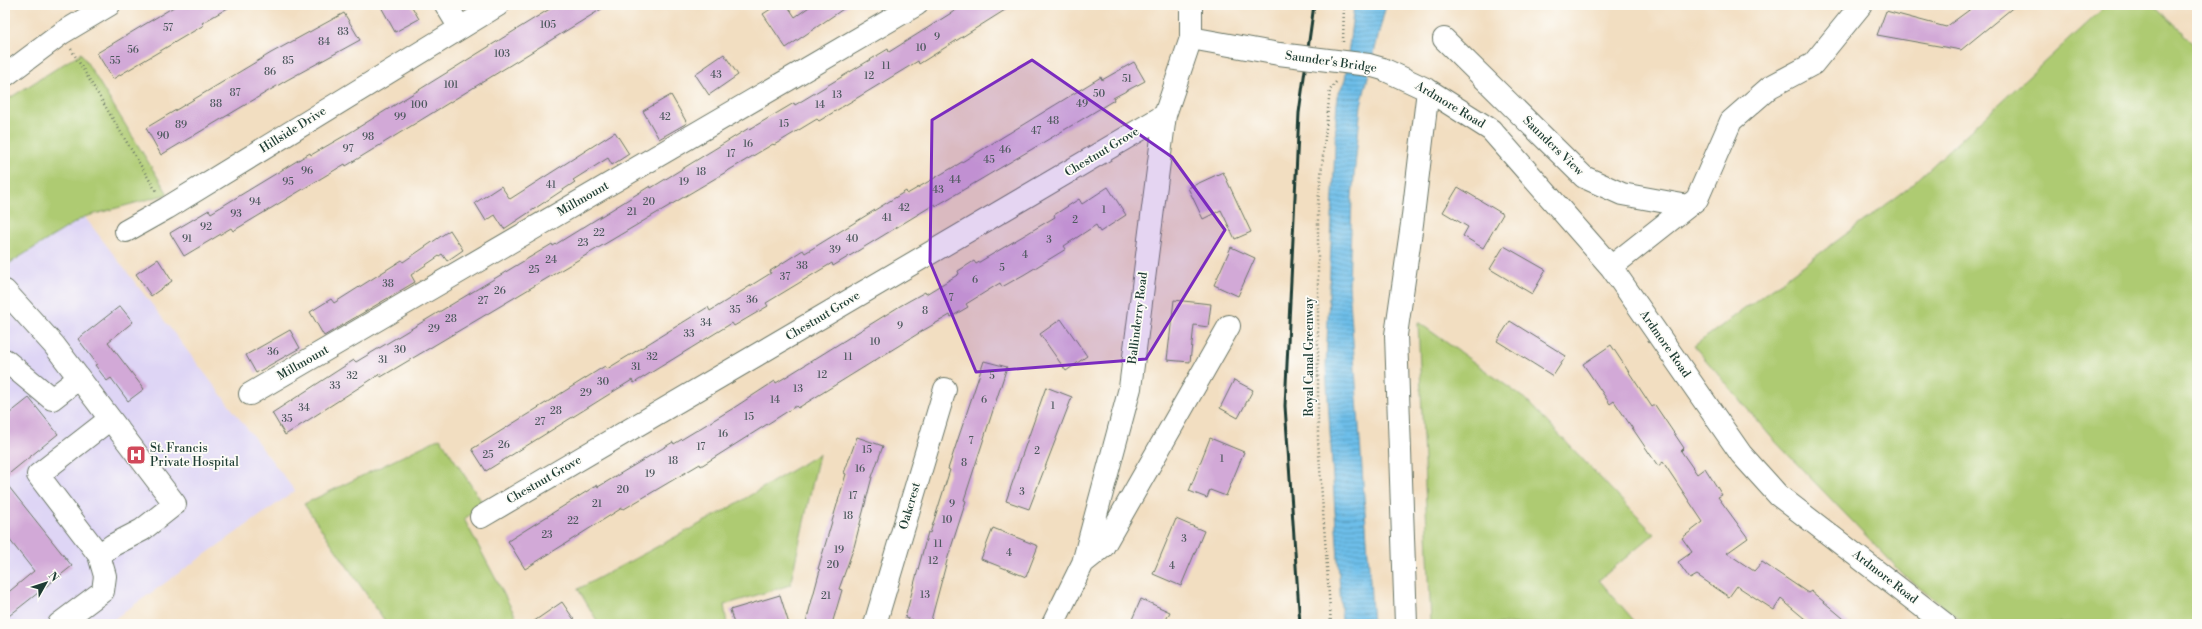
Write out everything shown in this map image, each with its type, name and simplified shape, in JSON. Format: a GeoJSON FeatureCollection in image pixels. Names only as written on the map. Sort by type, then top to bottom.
{"type":"FeatureCollection","features":[{"type":"Feature","properties":{"kind":"street"},"geometry":{"type":"LineString","coordinates":[[6,75],[62,33],[110,5]]}},
{"type":"Feature","properties":{"kind":"street"},"geometry":{"type":"LineString","coordinates":[[446,5],[460,28]]}},
{"type":"Feature","properties":{"kind":"street","name":"Hillside Drive"},"geometry":{"type":"LineString","coordinates":[[126,231],[167,208],[498,5]]}},
{"type":"Feature","properties":{"kind":"street","name":"Millmount"},"geometry":{"type":"LineString","coordinates":[[250,394],[916,5]]}},
{"type":"Feature","properties":{"kind":"street","name":"Ballinderry Road"},"geometry":{"type":"LineString","coordinates":[[1053,624],[1083,563],[1130,388],[1165,114],[1191,38],[1191,5]]}},
{"type":"Feature","properties":{"kind":"street"},"geometry":{"type":"LineString","coordinates":[[1611,267],[1697,199],[1731,121],[1770,87],[1813,64],[1861,5]]}},
{"type":"Feature","properties":{"kind":"street","name":"Saunder's Bridge"},"geometry":{"type":"LineString","coordinates":[[1191,38],[1279,54],[1369,65],[1383,69]]}},
{"type":"Feature","properties":{"kind":"street","name":"Saunders View"},"geometry":{"type":"LineString","coordinates":[[1444,39],[1584,177],[1622,194],[1688,206]]}},
{"type":"Feature","properties":{"kind":"street","name":"Ardmore Road"},"geometry":{"type":"LineString","coordinates":[[1383,69],[1428,90],[1491,130],[1611,267],[1741,454],[1778,495],[1946,624]]}},
{"type":"Feature","properties":{"kind":"street"},"geometry":{"type":"LineString","coordinates":[[1406,624],[1396,335],[1412,224],[1428,90]]}},
{"type":"Feature","properties":{"kind":"street","name":"Chestnut Grove"},"geometry":{"type":"LineString","coordinates":[[481,517],[1165,114]]}},
{"type":"Feature","properties":{"kind":"street"},"geometry":{"type":"LineString","coordinates":[[5,291],[54,345],[175,504],[142,530],[112,545],[99,555]]}},
{"type":"Feature","properties":{"kind":"street"},"geometry":{"type":"LineString","coordinates":[[1083,563],[1103,546],[1228,326]]}},
{"type":"Feature","properties":{"kind":"street"},"geometry":{"type":"LineString","coordinates":[[5,360],[52,399],[79,378]]}},
{"type":"Feature","properties":{"kind":"street","name":"Oakcrest"},"geometry":{"type":"LineString","coordinates":[[875,624],[945,389]]}},
{"type":"Feature","properties":{"kind":"street"},"geometry":{"type":"LineString","coordinates":[[59,624],[103,591],[105,576],[99,555],[38,475],[110,419]]}},
{"type":"Feature","properties":{"kind":"path"},"geometry":{"type":"LineString","coordinates":[[62,33],[167,208]]}},
{"type":"Feature","properties":{"kind":"path","name":"Royal Canal Greenway"},"geometry":{"type":"LineString","coordinates":[[1330,90],[1318,203],[1318,440],[1331,624]]}},
{"type":"Feature","properties":{"kind":"highlighted area"},"geometry":{"type":"Polygon","coordinates":[[[1032,60],[1172,157],[1225,230],[1146,359],[976,372],[930,262],[932,120],[1032,60]]]}},
{"type":"Feature","properties":{"kind":"shaded area","name":"St. Francis Private Hospital"},"geometry":{"type":"Polygon","coordinates":[[[84,216],[295,491],[107,624],[5,624],[5,266],[84,216]]]}},
{"type":"Feature","properties":{"kind":"green space"},"geometry":{"type":"Polygon","coordinates":[[[2154,5],[2197,47],[2197,624],[1966,624],[1908,579],[1771,437],[1694,346],[1906,190],[2105,6],[2154,5]]]}},
{"type":"Feature","properties":{"kind":"green space"},"geometry":{"type":"Polygon","coordinates":[[[81,53],[168,194],[84,217],[5,266],[5,101],[81,53]]]}},
{"type":"Feature","properties":{"kind":"green space"},"geometry":{"type":"Polygon","coordinates":[[[1418,322],[1525,399],[1654,534],[1599,580],[1637,624],[1431,624],[1418,322]]]}},
{"type":"Feature","properties":{"kind":"green space"},"geometry":{"type":"Polygon","coordinates":[[[440,438],[484,505],[464,519],[516,617],[506,624],[387,624],[304,504],[440,438]]]}},
{"type":"Feature","properties":{"kind":"green space"},"geometry":{"type":"Polygon","coordinates":[[[819,454],[790,585],[724,605],[727,624],[599,624],[578,589],[724,511],[819,454]]]}},
{"type":"Feature","properties":{"kind":"water"},"geometry":{"type":"Polygon","coordinates":[[[1354,5],[1386,5],[1361,105],[1352,198],[1349,285],[1373,624],[1342,624],[1326,367],[1337,96],[1345,80],[1354,5]]]}},
{"type":"Feature","properties":{"kind":"building"},"geometry":{"type":"Polygon","coordinates":[[[177,5],[233,5],[202,23],[204,25],[113,79],[97,53],[177,5]]]}},
{"type":"Feature","properties":{"kind":"building"},"geometry":{"type":"Polygon","coordinates":[[[380,5],[411,5],[419,19],[395,32],[380,5]]]}},
{"type":"Feature","properties":{"kind":"building"},"geometry":{"type":"Polygon","coordinates":[[[556,5],[608,5],[346,166],[345,164],[233,231],[231,228],[184,256],[170,233],[209,210],[211,213],[310,153],[311,155],[351,132],[556,5]]]}},
{"type":"Feature","properties":{"kind":"building"},"geometry":{"type":"Polygon","coordinates":[[[777,5],[787,5],[795,17],[812,5],[849,5],[786,48],[763,14],[777,5]]]}},
{"type":"Feature","properties":{"kind":"building"},"geometry":{"type":"Polygon","coordinates":[[[964,5],[1013,5],[919,64],[918,61],[819,121],[817,119],[774,145],[773,144],[381,377],[380,374],[285,435],[272,413],[354,360],[356,362],[552,244],[553,246],[650,186],[651,188],[749,128],[750,129],[794,103],[795,105],[888,49],[889,52],[964,5]]]}},
{"type":"Feature","properties":{"kind":"building"},"geometry":{"type":"Polygon","coordinates":[[[1976,5],[2016,5],[1961,50],[1877,35],[1886,11],[1946,27],[1976,5]]]}},
{"type":"Feature","properties":{"kind":"building"},"geometry":{"type":"Polygon","coordinates":[[[344,13],[360,40],[287,80],[161,155],[146,128],[271,53],[344,13]]]}},
{"type":"Feature","properties":{"kind":"building"},"geometry":{"type":"Polygon","coordinates":[[[724,54],[738,75],[709,95],[695,74],[724,54]]]}},
{"type":"Feature","properties":{"kind":"building"},"geometry":{"type":"Polygon","coordinates":[[[1134,62],[1145,81],[1113,98],[1114,100],[1081,120],[936,206],[935,204],[833,266],[832,263],[766,303],[768,306],[734,326],[732,323],[634,383],[632,380],[486,471],[472,449],[605,366],[607,369],[708,307],[710,311],[771,273],[770,271],[803,250],[805,253],[906,191],[907,194],[957,165],[1101,77],[1102,80],[1134,62]]]}},
{"type":"Feature","properties":{"kind":"building"},"geometry":{"type":"Polygon","coordinates":[[[671,95],[687,123],[659,139],[643,111],[671,95]]]}},
{"type":"Feature","properties":{"kind":"building"},"geometry":{"type":"Polygon","coordinates":[[[615,132],[629,154],[612,165],[608,158],[573,180],[575,182],[504,229],[495,215],[486,221],[475,203],[501,186],[510,199],[615,132]]]}},
{"type":"Feature","properties":{"kind":"building"},"geometry":{"type":"Polygon","coordinates":[[[1223,172],[1251,232],[1235,239],[1221,210],[1203,219],[1188,188],[1223,172]]]}},
{"type":"Feature","properties":{"kind":"building"},"geometry":{"type":"Polygon","coordinates":[[[1108,187],[1126,215],[1100,232],[1096,225],[1064,246],[1066,249],[1025,274],[1002,287],[1000,283],[966,304],[968,307],[951,317],[950,315],[924,330],[798,408],[796,406],[701,466],[700,464],[624,509],[622,508],[525,569],[508,541],[597,485],[598,487],[673,442],[674,444],[900,306],[925,292],[926,294],[959,274],[958,271],[974,261],[976,264],[1055,217],[1054,215],[1079,199],[1082,204],[1108,187]]]}},
{"type":"Feature","properties":{"kind":"building"},"geometry":{"type":"Polygon","coordinates":[[[1458,187],[1503,214],[1483,248],[1463,236],[1468,227],[1443,212],[1458,187]]]}},
{"type":"Feature","properties":{"kind":"building"},"geometry":{"type":"Polygon","coordinates":[[[450,230],[463,250],[447,261],[442,254],[411,275],[415,282],[324,336],[310,312],[331,299],[334,303],[402,260],[403,262],[450,230]]]}},
{"type":"Feature","properties":{"kind":"building"},"geometry":{"type":"Polygon","coordinates":[[[1504,246],[1546,270],[1532,294],[1490,269],[1504,246]]]}},
{"type":"Feature","properties":{"kind":"building"},"geometry":{"type":"Polygon","coordinates":[[[1231,247],[1255,258],[1238,296],[1214,285],[1231,247]]]}},
{"type":"Feature","properties":{"kind":"building"},"geometry":{"type":"Polygon","coordinates":[[[158,259],[172,281],[151,296],[136,274],[158,259]]]}},
{"type":"Feature","properties":{"kind":"building"},"geometry":{"type":"Polygon","coordinates":[[[1174,300],[1211,304],[1208,327],[1194,325],[1190,362],[1167,360],[1174,300]]]}},
{"type":"Feature","properties":{"kind":"building"},"geometry":{"type":"Polygon","coordinates":[[[120,306],[133,322],[108,342],[144,389],[128,401],[111,378],[107,381],[95,365],[97,364],[78,339],[120,306]]]}},
{"type":"Feature","properties":{"kind":"building"},"geometry":{"type":"Polygon","coordinates":[[[1061,319],[1087,356],[1066,371],[1040,334],[1061,319]]]}},
{"type":"Feature","properties":{"kind":"building"},"geometry":{"type":"Polygon","coordinates":[[[1510,321],[1566,356],[1553,376],[1497,341],[1510,321]]]}},
{"type":"Feature","properties":{"kind":"building"},"geometry":{"type":"Polygon","coordinates":[[[290,330],[300,348],[256,373],[246,355],[290,330]]]}},
{"type":"Feature","properties":{"kind":"building"},"geometry":{"type":"Polygon","coordinates":[[[1611,345],[1652,407],[1655,405],[1684,448],[1681,451],[1697,474],[1705,468],[1722,495],[1718,497],[1748,538],[1727,553],[1754,571],[1762,562],[1808,593],[1811,591],[1850,624],[1811,624],[1781,599],[1774,610],[1737,586],[1729,597],[1697,575],[1690,579],[1678,562],[1692,552],[1682,538],[1703,522],[1663,462],[1658,466],[1614,401],[1610,404],[1583,364],[1611,345]]]}},
{"type":"Feature","properties":{"kind":"building"},"geometry":{"type":"Polygon","coordinates":[[[984,361],[1007,367],[964,500],[966,501],[948,557],[930,624],[926,624],[905,618],[928,532],[930,533],[950,470],[948,469],[984,361]]]}},
{"type":"Feature","properties":{"kind":"building"},"geometry":{"type":"Polygon","coordinates":[[[1234,380],[1253,390],[1238,418],[1220,408],[1234,380]]]}},
{"type":"Feature","properties":{"kind":"building"},"geometry":{"type":"Polygon","coordinates":[[[1046,387],[1072,397],[1029,509],[1006,501],[1046,387]]]}},
{"type":"Feature","properties":{"kind":"building"},"geometry":{"type":"Polygon","coordinates":[[[29,398],[58,434],[5,477],[5,417],[29,398]]]}},
{"type":"Feature","properties":{"kind":"building"},"geometry":{"type":"Polygon","coordinates":[[[857,437],[883,446],[872,477],[854,547],[839,589],[842,590],[832,624],[813,624],[806,622],[820,570],[818,569],[846,474],[844,473],[857,437]]]}},
{"type":"Feature","properties":{"kind":"building"},"geometry":{"type":"Polygon","coordinates":[[[1210,438],[1244,452],[1226,496],[1210,490],[1207,498],[1189,491],[1210,438]]]}},
{"type":"Feature","properties":{"kind":"building"},"geometry":{"type":"Polygon","coordinates":[[[5,482],[72,566],[5,619],[5,595],[34,571],[5,534],[5,482]]]}},
{"type":"Feature","properties":{"kind":"building"},"geometry":{"type":"Polygon","coordinates":[[[1176,519],[1204,531],[1181,586],[1153,574],[1176,519]]]}},
{"type":"Feature","properties":{"kind":"building"},"geometry":{"type":"Polygon","coordinates":[[[993,528],[1038,546],[1026,577],[981,559],[993,528]]]}},
{"type":"Feature","properties":{"kind":"building"},"geometry":{"type":"Polygon","coordinates":[[[780,595],[789,624],[734,624],[730,610],[780,595]]]}},
{"type":"Feature","properties":{"kind":"building"},"geometry":{"type":"Polygon","coordinates":[[[1141,599],[1170,612],[1164,624],[1130,624],[1141,599]]]}},
{"type":"Feature","properties":{"kind":"building"},"geometry":{"type":"Polygon","coordinates":[[[562,602],[577,624],[530,624],[562,602]]]}},
{"type":"Feature","properties":{"kind":"railway"},"geometry":{"type":"LineString","coordinates":[[1300,624],[1285,406],[1299,113],[1314,5]]}},
{"type":"Feature","properties":{"kind":"place","name":"St. Francis Private Hospital"},"geometry":{"type":"Point","coordinates":[136,455]}}]}
